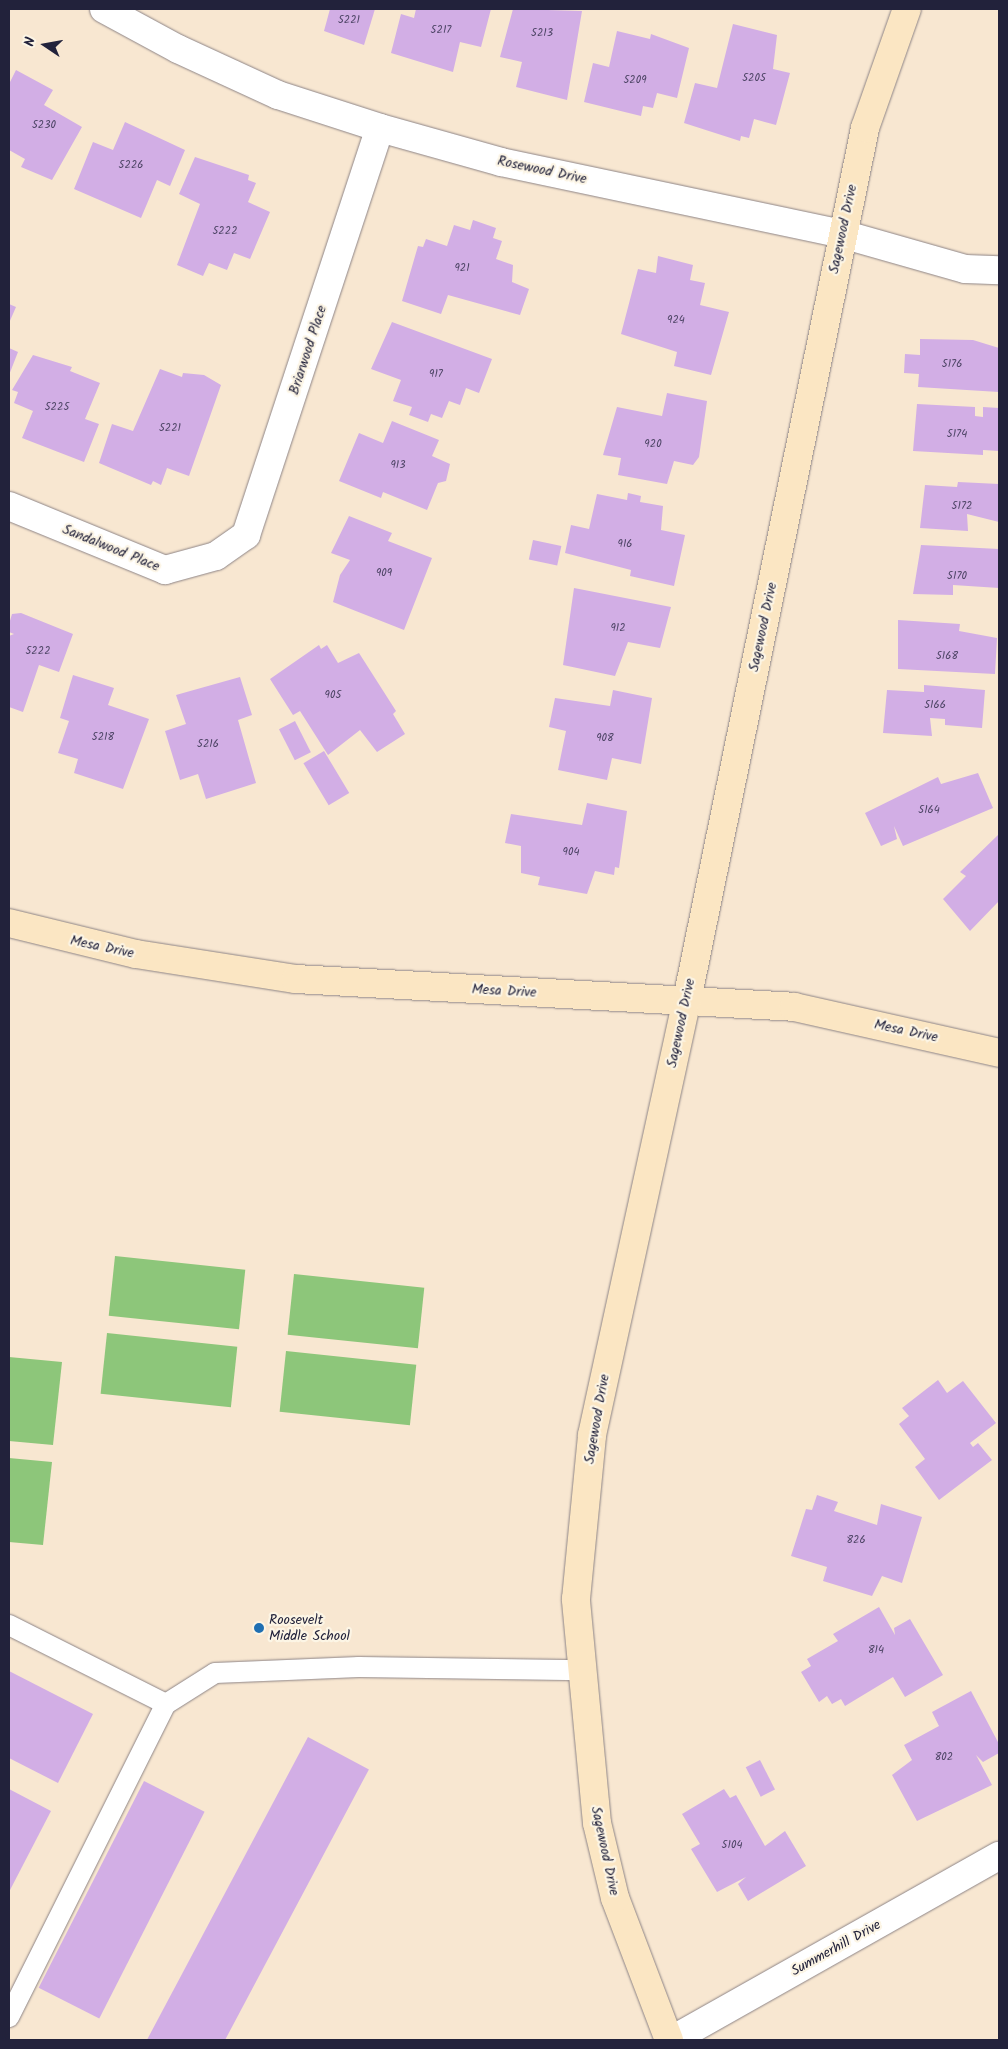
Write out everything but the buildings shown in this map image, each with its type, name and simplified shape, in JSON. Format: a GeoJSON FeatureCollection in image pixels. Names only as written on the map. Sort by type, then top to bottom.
{"type":"FeatureCollection","features":[{"type":"Feature","properties":{"kind":"street","name":"Rosewood Drive"},"geometry":{"type":"LineString","coordinates":[[104,9],[178,49],[278,95],[380,128],[501,162],[842,234],[965,269],[999,270]]}},
{"type":"Feature","properties":{"kind":"street","name":"Sagewood Drive"},"geometry":{"type":"LineString","coordinates":[[670,2040],[614,1898],[604,1851],[576,1599],[592,1435],[687,1000],[864,128],[908,9]]}},
{"type":"Feature","properties":{"kind":"street","name":"Briarwood Place"},"geometry":{"type":"LineString","coordinates":[[216,556],[246,535],[380,128]]}},
{"type":"Feature","properties":{"kind":"street","name":"Sandalwood Place"},"geometry":{"type":"LineString","coordinates":[[9,506],[165,570],[216,556]]}},
{"type":"Feature","properties":{"kind":"street","name":"Mesa Drive"},"geometry":{"type":"LineString","coordinates":[[9,923],[136,954],[296,979],[794,1007],[999,1053]]}},
{"type":"Feature","properties":{"kind":"street","name":"Summerhill Drive"},"geometry":{"type":"LineString","coordinates":[[670,2040],[999,1856]]}},
{"type":"Feature","properties":{"kind":"lane"},"geometry":{"type":"LineString","coordinates":[[9,1625],[166,1704]]}},
{"type":"Feature","properties":{"kind":"lane"},"geometry":{"type":"LineString","coordinates":[[9,2017],[166,1704],[215,1673],[359,1667],[583,1670]]}},
{"type":"Feature","properties":{"kind":"green space"},"geometry":{"type":"Polygon","coordinates":[[[115,1256],[245,1270],[239,1329],[109,1316],[115,1256]]]}},
{"type":"Feature","properties":{"kind":"green space"},"geometry":{"type":"Polygon","coordinates":[[[294,1274],[424,1288],[418,1348],[288,1335],[294,1274]]]}},
{"type":"Feature","properties":{"kind":"green space"},"geometry":{"type":"Polygon","coordinates":[[[107,1333],[237,1347],[231,1407],[101,1394],[107,1333]]]}},
{"type":"Feature","properties":{"kind":"green space"},"geometry":{"type":"Polygon","coordinates":[[[286,1351],[416,1365],[410,1425],[280,1412],[286,1351]]]}},
{"type":"Feature","properties":{"kind":"green space"},"geometry":{"type":"Polygon","coordinates":[[[9,1357],[62,1362],[53,1445],[9,1441],[9,1357]]]}},
{"type":"Feature","properties":{"kind":"green space"},"geometry":{"type":"Polygon","coordinates":[[[9,1458],[52,1462],[43,1545],[9,1542],[9,1458]]]}},
{"type":"Feature","properties":{"kind":"place","name":"Roosevelt Middle School"},"geometry":{"type":"Point","coordinates":[259,1628]}}]}
